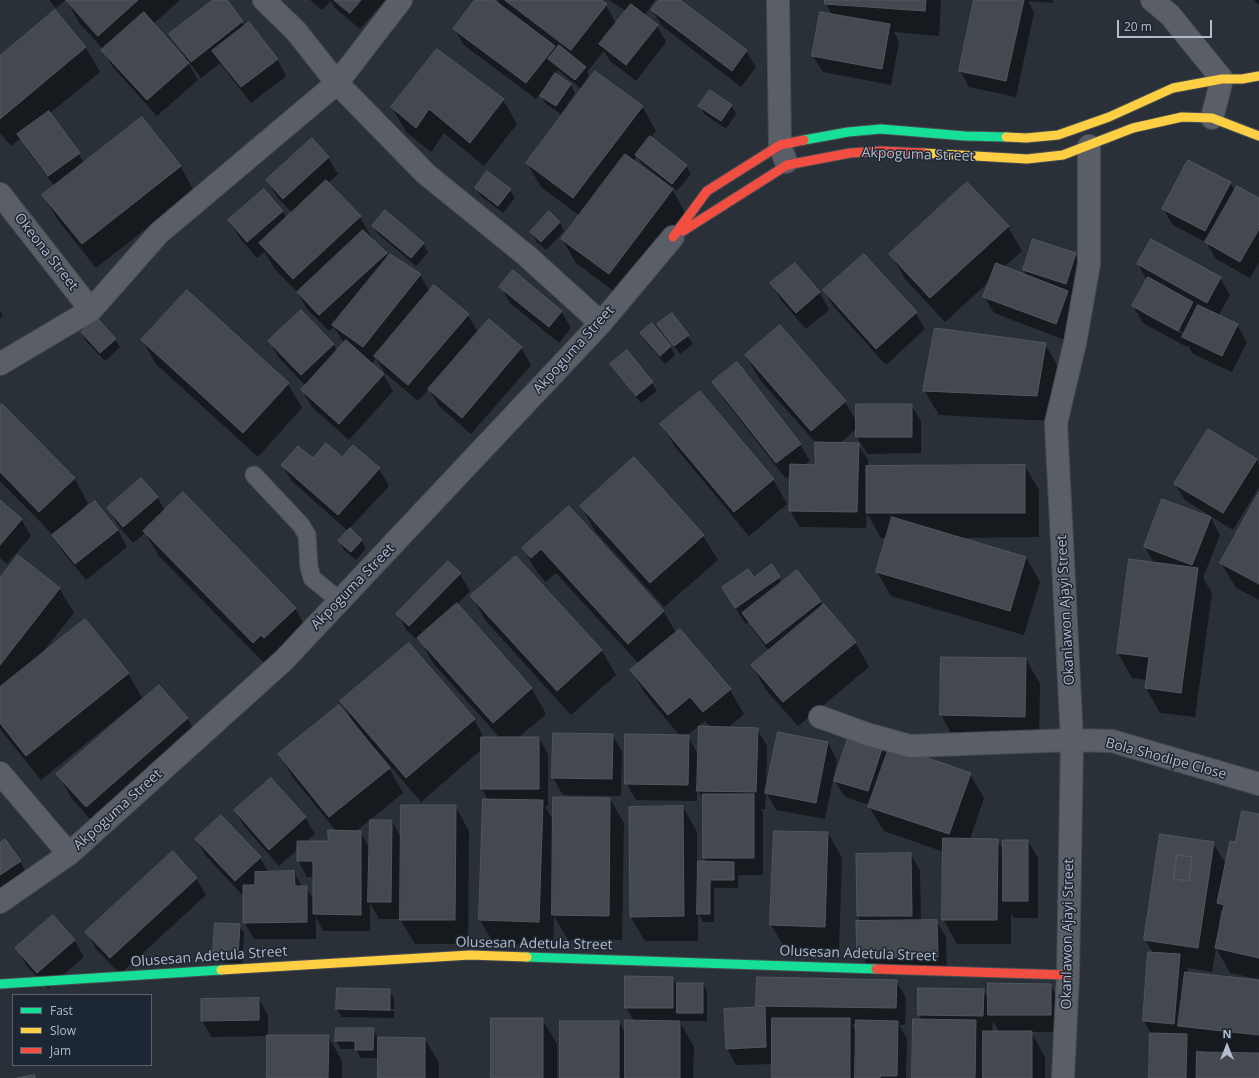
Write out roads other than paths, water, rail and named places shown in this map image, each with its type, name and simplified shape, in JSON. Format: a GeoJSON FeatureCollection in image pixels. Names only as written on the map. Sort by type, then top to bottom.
{"type":"FeatureCollection","features":[{"type":"Feature","properties":{"kind":"street"},"geometry":{"type":"LineString","coordinates":[[264,0],[296,31],[337,83],[426,174],[527,256],[601,323]]}},
{"type":"Feature","properties":{"kind":"street"},"geometry":{"type":"LineString","coordinates":[[0,364],[91,310],[159,233],[337,83],[401,0]]}},
{"type":"Feature","properties":{"kind":"street"},"geometry":{"type":"LineString","coordinates":[[778,0],[784,155]]}},
{"type":"Feature","properties":{"kind":"street"},"geometry":{"type":"LineString","coordinates":[[1152,0],[1170,15],[1222,79],[1212,118]]}},
{"type":"Feature","properties":{"kind":"street","name":"Akpoguma Street"},"geometry":{"type":"LineString","coordinates":[[0,902],[69,854],[284,660],[601,323],[673,237],[707,191],[784,155],[848,132],[881,129],[965,136],[1026,138],[1058,135],[1109,117],[1173,88],[1222,79],[1242,79],[1259,76]]}},
{"type":"Feature","properties":{"kind":"street","name":"Akpoguma Street"},"geometry":{"type":"LineString","coordinates":[[673,237],[723,207],[784,155],[881,151],[964,157],[1027,159],[1063,155],[1133,128],[1182,117],[1212,118],[1259,136]]}},
{"type":"Feature","properties":{"kind":"street","name":"Okanlawon Ajayi Street"},"geometry":{"type":"LineString","coordinates":[[1063,1078],[1068,975],[1072,740],[1056,423],[1075,343],[1089,264],[1089,146]]}},
{"type":"Feature","properties":{"kind":"street","name":"Okeona Street"},"geometry":{"type":"LineString","coordinates":[[0,194],[91,310]]}},
{"type":"Feature","properties":{"kind":"street","name":"Bola Shodipe Close"},"geometry":{"type":"LineString","coordinates":[[820,717],[867,734],[910,746],[1072,740],[1112,742],[1259,784]]}},
{"type":"Feature","properties":{"kind":"street"},"geometry":{"type":"LineString","coordinates":[[0,773],[69,854]]}},
{"type":"Feature","properties":{"kind":"street","name":"Olusesan Adetula Street"},"geometry":{"type":"LineString","coordinates":[[0,984],[470,955],[1068,975]]}},
{"type":"Feature","properties":{"kind":"lane"},"geometry":{"type":"LineString","coordinates":[[254,475],[301,525],[306,535],[309,566],[312,578],[340,601]]}}]}
